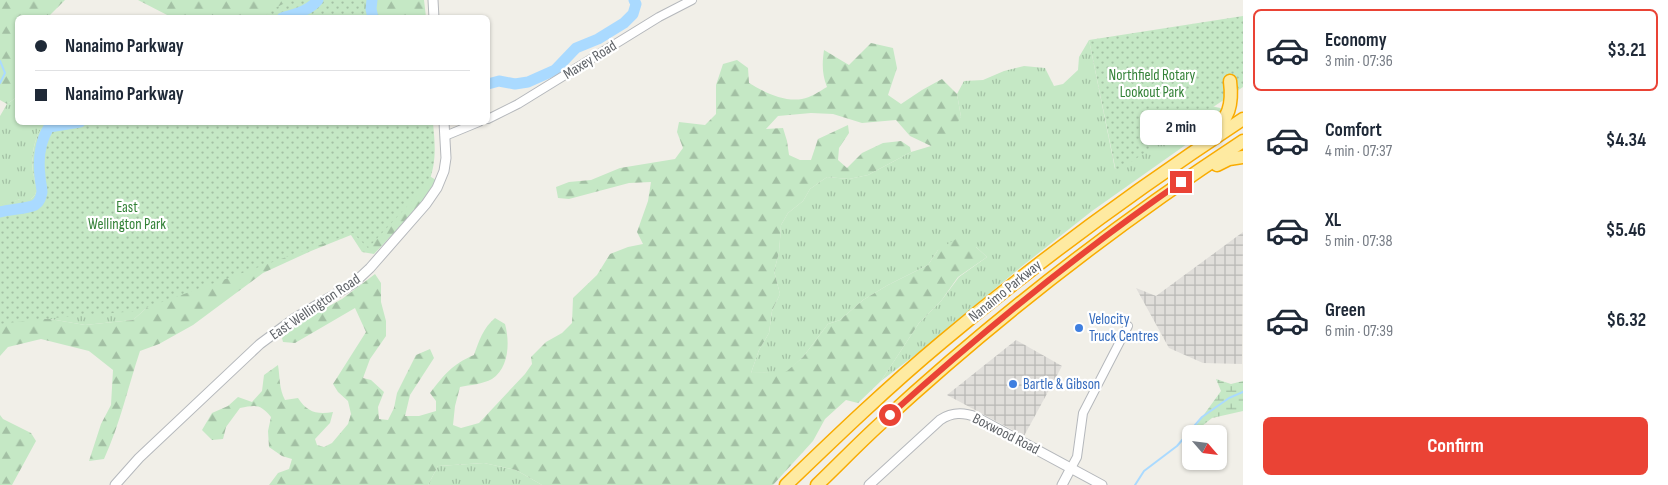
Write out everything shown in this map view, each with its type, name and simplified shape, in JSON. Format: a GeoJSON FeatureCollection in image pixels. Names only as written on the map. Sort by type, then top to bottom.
{"type":"FeatureCollection","features":[{"type":"Feature","properties":{"kind":"highway"},"geometry":{"type":"LineString","coordinates":[[1066,242],[1089,220],[1217,128],[1229,110],[1231,101],[1230,81],[1243,88]]}},
{"type":"Feature","properties":{"kind":"highway","name":"Nanaimo Parkway"},"geometry":{"type":"LineString","coordinates":[[786,485],[852,422],[941,342],[1066,242],[1243,119]]}},
{"type":"Feature","properties":{"kind":"highway","name":"Nanaimo Parkway"},"geometry":{"type":"LineString","coordinates":[[817,485],[878,425],[984,332],[1068,265],[1161,196],[1243,141]]}},
{"type":"Feature","properties":{"kind":"highway"},"geometry":{"type":"LineString","coordinates":[[1068,265],[1095,251],[1216,166],[1229,159],[1243,157]]}},
{"type":"Feature","properties":{"kind":"street"},"geometry":{"type":"LineString","coordinates":[[433,0],[434,15]]}},
{"type":"Feature","properties":{"kind":"street","name":"Maxey Road"},"geometry":{"type":"LineString","coordinates":[[490,118],[518,104],[659,17],[692,0]]}},
{"type":"Feature","properties":{"kind":"street","name":"East Wellington Road"},"geometry":{"type":"LineString","coordinates":[[115,485],[139,458],[260,344],[289,322],[348,287],[364,274],[434,194],[444,171],[446,158],[444,125]]}},
{"type":"Feature","properties":{"kind":"street"},"geometry":{"type":"LineString","coordinates":[[445,136],[472,125]]}},
{"type":"Feature","properties":{"kind":"street"},"geometry":{"type":"LineString","coordinates":[[1062,485],[1077,457],[1083,413],[1128,326]]}},
{"type":"Feature","properties":{"kind":"street","name":"Boxwood Road"},"geometry":{"type":"LineString","coordinates":[[869,485],[940,420],[956,413],[965,413],[976,417],[1102,485]]}},
{"type":"Feature","properties":{"kind":"shaded area"},"geometry":{"type":"Polygon","coordinates":[[[1243,232],[1242,364],[1203,363],[1169,348],[1136,288],[1156,296],[1243,232]]]}},
{"type":"Feature","properties":{"kind":"shaded area"},"geometry":{"type":"Polygon","coordinates":[[[1016,340],[1062,366],[1024,436],[947,395],[1016,340]]]}},
{"type":"Feature","properties":{"kind":"green space"},"geometry":{"type":"Polygon","coordinates":[[[0,0],[65,0],[50,15],[15,15],[15,98],[7,104],[0,100],[0,0]]]}},
{"type":"Feature","properties":{"kind":"green space"},"geometry":{"type":"Polygon","coordinates":[[[138,0],[424,0],[426,15],[270,14],[167,15],[138,0]]]}},
{"type":"Feature","properties":{"kind":"green space"},"geometry":{"type":"Polygon","coordinates":[[[291,0],[365,0],[364,10],[368,15],[266,15],[291,0]]]}},
{"type":"Feature","properties":{"kind":"green space","name":"Northfield Rotary Lookout Park"},"geometry":{"type":"Polygon","coordinates":[[[1243,16],[1243,87],[1116,172],[1089,40],[1243,16]]]}},
{"type":"Feature","properties":{"kind":"green space"},"geometry":{"type":"Polygon","coordinates":[[[1089,40],[1115,169],[1211,106],[1225,109],[1211,127],[1092,211],[1021,267],[927,346],[881,381],[919,323],[941,301],[959,277],[987,257],[976,247],[938,250],[928,265],[888,285],[863,300],[840,320],[828,324],[803,357],[787,372],[751,373],[759,350],[769,333],[772,311],[780,294],[774,271],[779,253],[781,225],[788,213],[803,201],[810,189],[827,177],[849,179],[868,175],[911,152],[931,146],[961,117],[957,94],[964,81],[983,80],[1004,71],[1024,66],[1045,68],[1054,86],[1063,84],[1078,70],[1079,57],[1089,40]]]}},
{"type":"Feature","properties":{"kind":"green space"},"geometry":{"type":"Polygon","coordinates":[[[871,43],[893,48],[897,68],[888,95],[901,104],[942,79],[957,94],[961,117],[951,134],[931,146],[910,136],[896,120],[862,123],[833,114],[811,113],[778,116],[766,129],[783,128],[789,155],[800,160],[811,160],[818,139],[848,125],[849,133],[839,148],[838,160],[847,168],[862,153],[883,143],[901,141],[910,147],[911,152],[868,175],[849,179],[827,177],[810,189],[803,201],[788,213],[781,225],[779,253],[774,271],[780,294],[772,311],[769,333],[759,350],[751,373],[787,371],[803,357],[828,324],[840,320],[863,300],[888,285],[928,265],[938,250],[959,237],[976,247],[987,257],[958,277],[941,301],[919,323],[881,381],[858,403],[846,400],[825,419],[813,441],[773,485],[542,485],[516,470],[484,463],[438,466],[428,485],[269,485],[278,473],[289,469],[292,459],[282,456],[269,447],[268,431],[271,417],[264,410],[257,406],[240,408],[226,427],[223,439],[212,440],[202,430],[212,413],[228,406],[238,397],[252,402],[262,391],[264,375],[278,365],[285,400],[298,398],[305,407],[317,413],[333,412],[330,423],[315,439],[317,445],[324,447],[332,443],[348,424],[351,414],[348,401],[338,392],[333,384],[366,332],[355,308],[295,343],[283,342],[282,338],[302,321],[342,299],[375,274],[381,283],[381,302],[386,321],[386,336],[370,359],[363,378],[371,380],[384,392],[378,407],[379,419],[388,420],[394,408],[397,393],[416,355],[430,349],[434,358],[410,395],[405,416],[419,416],[436,411],[436,401],[430,393],[449,371],[460,362],[474,355],[484,330],[495,318],[505,324],[507,331],[508,346],[505,362],[498,374],[492,379],[460,387],[455,406],[453,425],[461,428],[479,423],[525,374],[532,364],[531,357],[546,342],[562,333],[572,323],[573,298],[597,275],[610,254],[643,244],[637,232],[648,201],[651,182],[629,183],[569,199],[558,198],[556,187],[569,182],[591,180],[620,168],[675,159],[683,148],[677,132],[679,122],[705,125],[716,114],[716,85],[723,64],[737,60],[748,68],[749,83],[781,98],[795,100],[812,96],[827,87],[823,69],[824,50],[849,65],[871,43]]]}},
{"type":"Feature","properties":{"kind":"green space"},"geometry":{"type":"Polygon","coordinates":[[[15,98],[15,125],[45,125],[36,139],[33,152],[32,166],[36,187],[35,194],[31,199],[20,199],[2,206],[0,205],[0,116],[7,104],[15,98]]]}},
{"type":"Feature","properties":{"kind":"green space","name":"East Wellington Park"},"geometry":{"type":"Polygon","coordinates":[[[45,125],[433,125],[434,161],[428,184],[368,248],[353,233],[137,311],[0,324],[0,205],[20,199],[31,199],[35,195],[36,185],[32,166],[33,152],[36,139],[45,125]]]}},
{"type":"Feature","properties":{"kind":"green space"},"geometry":{"type":"Polygon","coordinates":[[[421,171],[436,180],[420,205],[374,254],[362,252],[351,235],[311,251],[263,273],[193,325],[159,344],[140,351],[110,446],[104,459],[89,461],[101,424],[111,405],[113,370],[89,351],[41,339],[8,347],[0,356],[0,318],[50,319],[85,325],[133,320],[151,304],[421,171]]]}},
{"type":"Feature","properties":{"kind":"green space"},"geometry":{"type":"Polygon","coordinates":[[[151,304],[133,320],[85,325],[50,319],[4,317],[151,304]]]}},
{"type":"Feature","properties":{"kind":"green space"},"geometry":{"type":"Polygon","coordinates":[[[1216,379],[1231,384],[1243,381],[1243,411],[1212,418],[1203,425],[1196,425],[1221,391],[1216,379]]]}},
{"type":"Feature","properties":{"kind":"green space"},"geometry":{"type":"Polygon","coordinates":[[[0,415],[3,419],[31,433],[36,441],[12,485],[0,485],[0,415]]]}},
{"type":"Feature","properties":{"kind":"green space"},"geometry":{"type":"Polygon","coordinates":[[[484,463],[516,470],[542,485],[428,485],[438,466],[484,463]]]}},
{"type":"Feature","properties":{"kind":"waterway"},"geometry":{"type":"LineString","coordinates":[[291,15],[306,9],[318,0]]}},
{"type":"Feature","properties":{"kind":"waterway"},"geometry":{"type":"LineString","coordinates":[[372,0],[372,15]]}},
{"type":"Feature","properties":{"kind":"waterway"},"geometry":{"type":"LineString","coordinates":[[490,83],[499,81],[515,84],[528,82],[555,70],[576,48],[598,39],[624,23],[633,14],[636,4],[634,0]]}},
{"type":"Feature","properties":{"kind":"waterway"},"geometry":{"type":"LineString","coordinates":[[0,61],[5,73],[0,83]]}},
{"type":"Feature","properties":{"kind":"waterway"},"geometry":{"type":"LineString","coordinates":[[0,212],[35,205],[41,198],[39,170],[42,144],[49,127],[61,125]]}},
{"type":"Feature","properties":{"kind":"waterway"},"geometry":{"type":"LineString","coordinates":[[1135,485],[1144,471],[1177,446],[1202,417],[1229,398],[1243,392]]}},
{"type":"Feature","properties":{"kind":"place","name":"Velocity Truck Centres"},"geometry":{"type":"Point","coordinates":[1079,328]}},
{"type":"Feature","properties":{"kind":"place","name":"Bartle & Gibson"},"geometry":{"type":"Point","coordinates":[1013,384]}},
{"type":"Feature","properties":{"kind":"route"},"geometry":{"type":"LineString","coordinates":[[890,415],[1018,304],[1100,240],[1181,182]]}}]}
